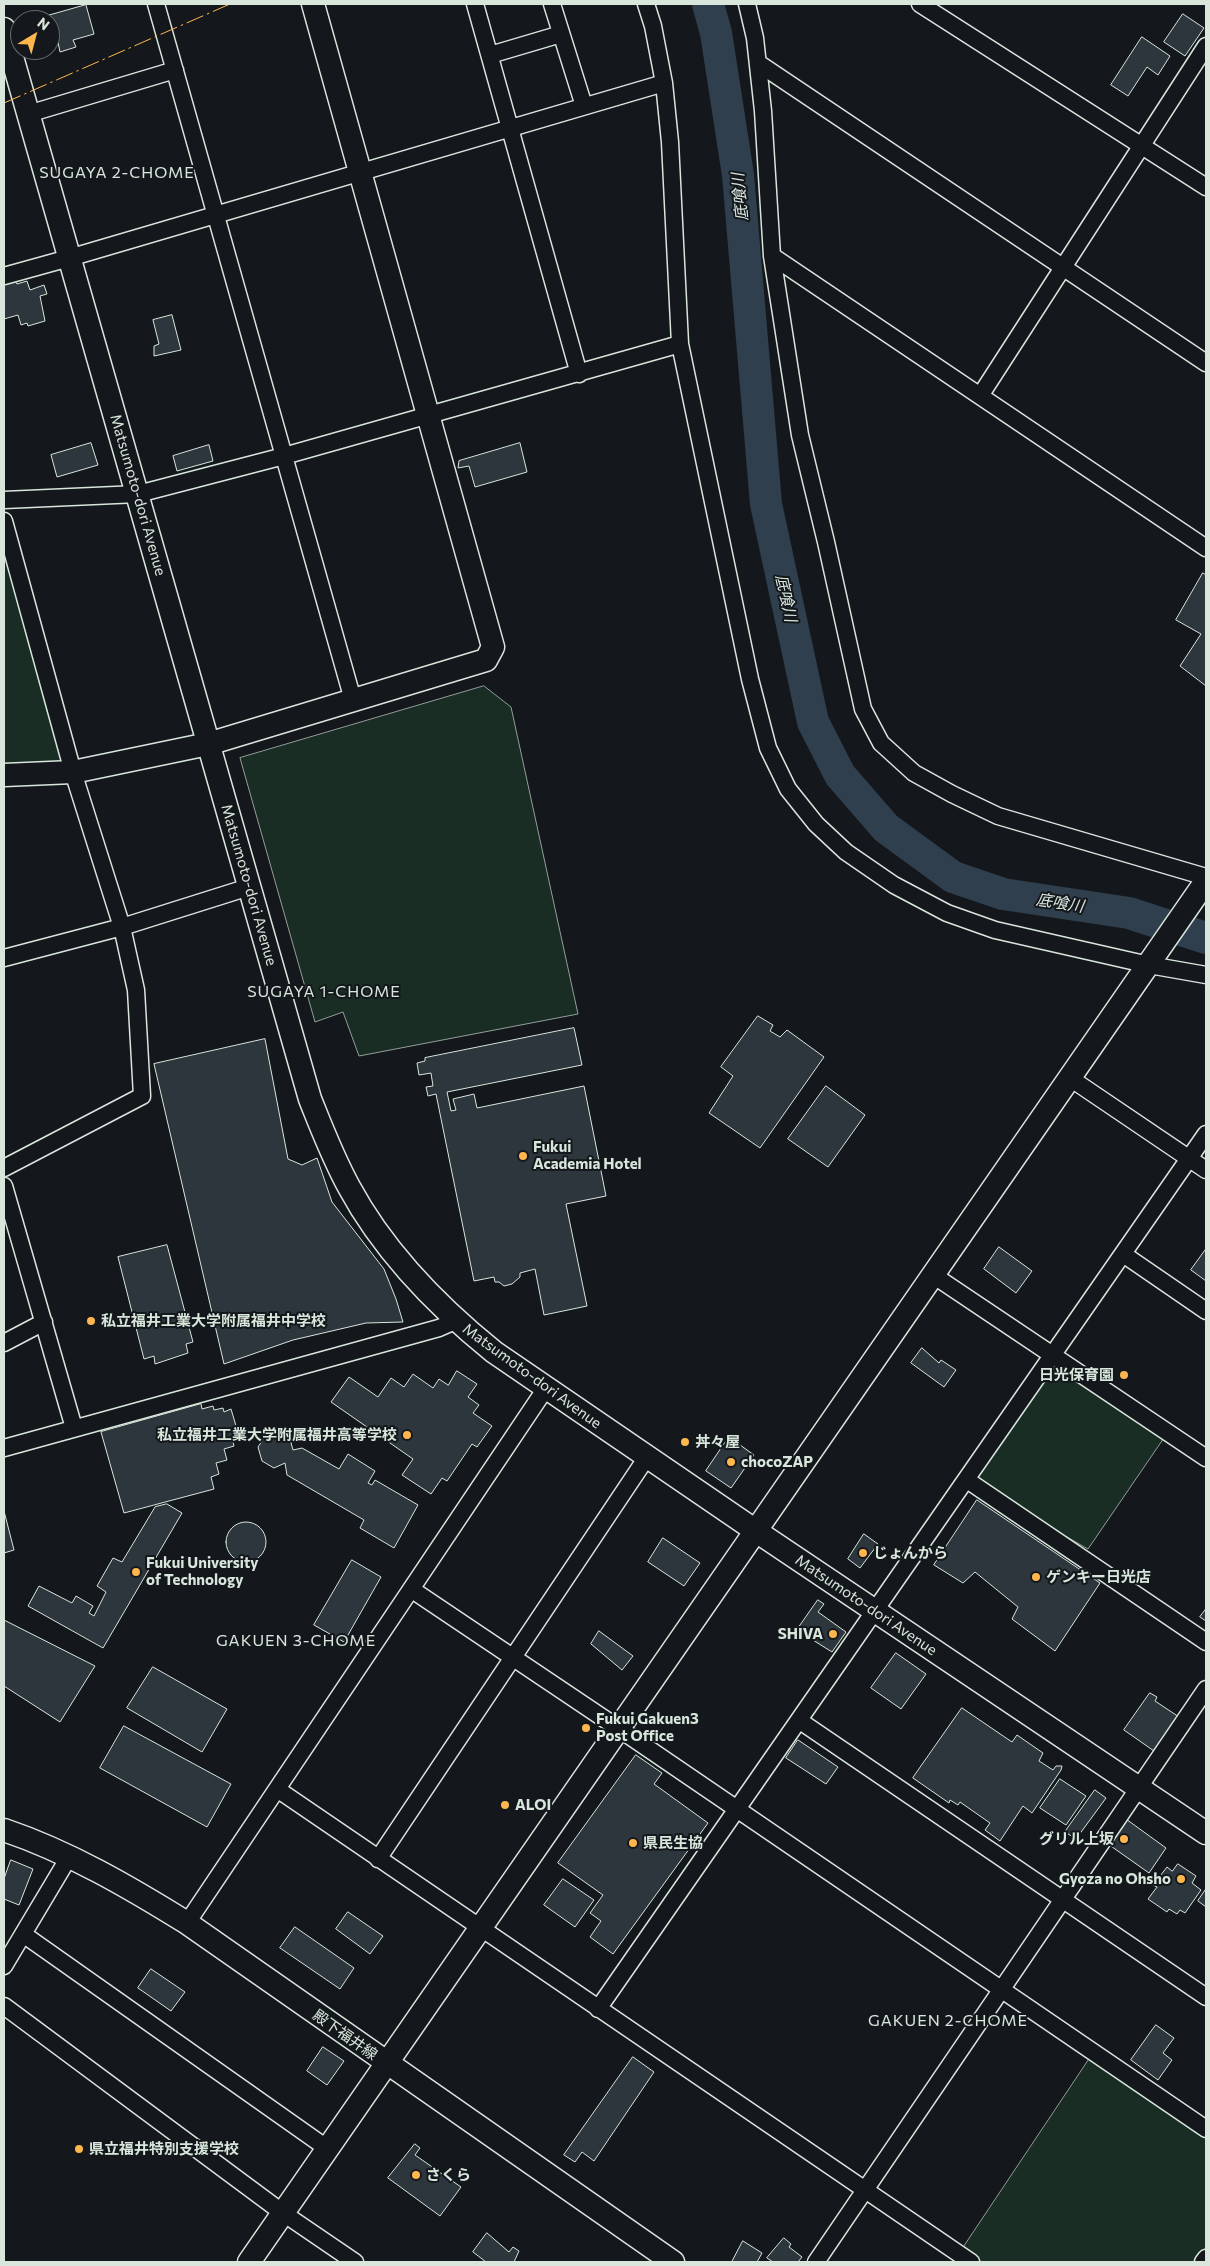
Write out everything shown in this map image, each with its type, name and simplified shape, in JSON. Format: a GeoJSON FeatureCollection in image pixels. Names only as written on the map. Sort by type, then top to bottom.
{"type":"FeatureCollection","features":[{"type":"Feature","properties":{"kind":"street"},"geometry":{"type":"LineString","coordinates":[[156,4],[353,700]]}},
{"type":"Feature","properties":{"kind":"street"},"geometry":{"type":"LineString","coordinates":[[4,776],[73,772],[208,744],[486,660],[493,648],[313,4]]}},
{"type":"Feature","properties":{"kind":"street"},"geometry":{"type":"LineString","coordinates":[[475,4],[579,374]]}},
{"type":"Feature","properties":{"kind":"street"},"geometry":{"type":"LineString","coordinates":[[552,4],[584,106]]}},
{"type":"Feature","properties":{"kind":"street"},"geometry":{"type":"LineString","coordinates":[[646,4],[653,26],[664,83],[672,172],[680,344],[750,679],[768,748],[788,788],[816,824],[846,852],[894,885],[947,913],[995,930],[1153,958],[1206,975]]}},
{"type":"Feature","properties":{"kind":"street"},"geometry":{"type":"LineString","coordinates":[[249,2262],[1205,881],[998,816],[952,794],[914,773],[881,743],[862,709],[826,542],[800,435],[772,256],[763,111],[755,38],[747,4]]}},
{"type":"Feature","properties":{"kind":"street"},"geometry":{"type":"LineString","coordinates":[[920,4],[1206,187]]}},
{"type":"Feature","properties":{"kind":"street","name":"Matsumoto-dori Avenue"},"geometry":{"type":"LineString","coordinates":[[4,29],[310,1099],[329,1147],[363,1210],[403,1267],[455,1321],[546,1388],[647,1457],[1206,1833]]}},
{"type":"Feature","properties":{"kind":"street"},"geometry":{"type":"LineString","coordinates":[[490,56],[561,34]]}},
{"type":"Feature","properties":{"kind":"street"},"geometry":{"type":"LineString","coordinates":[[980,396],[1206,46]]}},
{"type":"Feature","properties":{"kind":"street"},"geometry":{"type":"LineString","coordinates":[[758,63],[1206,363]]}},
{"type":"Feature","properties":{"kind":"street"},"geometry":{"type":"LineString","coordinates":[[28,114],[175,70]]}},
{"type":"Feature","properties":{"kind":"street"},"geometry":{"type":"LineString","coordinates":[[4,276],[664,83]]}},
{"type":"Feature","properties":{"kind":"street"},"geometry":{"type":"LineString","coordinates":[[772,256],[1206,548]]}},
{"type":"Feature","properties":{"kind":"street"},"geometry":{"type":"LineString","coordinates":[[4,500],[138,494],[284,456],[680,344]]}},
{"type":"Feature","properties":{"kind":"street"},"geometry":{"type":"LineString","coordinates":[[4,522],[73,772],[122,926],[136,990],[142,1096],[4,1168]]}},
{"type":"Feature","properties":{"kind":"street"},"geometry":{"type":"LineString","coordinates":[[4,958],[122,926],[249,887]]}},
{"type":"Feature","properties":{"kind":"street"},"geometry":{"type":"LineString","coordinates":[[1070,1078],[1206,1170]]}},
{"type":"Feature","properties":{"kind":"street"},"geometry":{"type":"LineString","coordinates":[[598,2010],[1206,1134]]}},
{"type":"Feature","properties":{"kind":"street"},"geometry":{"type":"LineString","coordinates":[[4,1186],[74,1428]]}},
{"type":"Feature","properties":{"kind":"street"},"geometry":{"type":"LineString","coordinates":[[1123,1254],[1206,1311]]}},
{"type":"Feature","properties":{"kind":"street"},"geometry":{"type":"LineString","coordinates":[[933,1275],[1206,1458]]}},
{"type":"Feature","properties":{"kind":"street"},"geometry":{"type":"LineString","coordinates":[[4,1448],[430,1330],[455,1321]]}},
{"type":"Feature","properties":{"kind":"street"},"geometry":{"type":"LineString","coordinates":[[4,1342],[44,1322]]}},
{"type":"Feature","properties":{"kind":"street"},"geometry":{"type":"LineString","coordinates":[[187,1923],[546,1388]]}},
{"type":"Feature","properties":{"kind":"street"},"geometry":{"type":"LineString","coordinates":[[378,1859],[647,1457]]}},
{"type":"Feature","properties":{"kind":"street"},"geometry":{"type":"LineString","coordinates":[[967,1480],[1206,1642]]}},
{"type":"Feature","properties":{"kind":"street"},"geometry":{"type":"LineString","coordinates":[[411,1589],[738,1809],[1206,2129]]}},
{"type":"Feature","properties":{"kind":"street"},"geometry":{"type":"LineString","coordinates":[[816,2262],[1003,1990],[1206,1689]]}},
{"type":"Feature","properties":{"kind":"street"},"geometry":{"type":"LineString","coordinates":[[800,1721],[1206,1997]]}},
{"type":"Feature","properties":{"kind":"street"},"geometry":{"type":"LineString","coordinates":[[277,1789],[598,2010],[971,2262]]}},
{"type":"Feature","properties":{"kind":"street","name":"殿下福井線"},"geometry":{"type":"LineString","coordinates":[[4,1830],[69,1858],[150,1900],[187,1923],[673,2262]]}},
{"type":"Feature","properties":{"kind":"street"},"geometry":{"type":"LineString","coordinates":[[4,1966],[69,1858]]}},
{"type":"Feature","properties":{"kind":"street"},"geometry":{"type":"LineString","coordinates":[[23,1934],[328,2148]]}},
{"type":"Feature","properties":{"kind":"street"},"geometry":{"type":"LineString","coordinates":[[4,2006],[283,2213],[355,2262]]}},
{"type":"Feature","properties":{"kind":"street"},"geometry":{"type":"LineString","coordinates":[[1203,2262],[1206,2258]]}},
{"type":"Feature","properties":{"kind":"green space"},"geometry":{"type":"Polygon","coordinates":[[[4,521],[73,772],[4,774],[4,521]]]}},
{"type":"Feature","properties":{"kind":"green space"},"geometry":{"type":"Polygon","coordinates":[[[484,686],[511,707],[578,1014],[359,1056],[343,1012],[315,1022],[240,758],[484,686]]]}},
{"type":"Feature","properties":{"kind":"green space"},"geometry":{"type":"Polygon","coordinates":[[[1053,1356],[1168,1432],[1088,1549],[967,1480],[1053,1356]]]}},
{"type":"Feature","properties":{"kind":"green space"},"geometry":{"type":"Polygon","coordinates":[[[1094,2052],[1206,2129],[1206,2258],[1203,2262],[971,2262],[959,2254],[1094,2052]]]}},
{"type":"Feature","properties":{"kind":"building"},"geometry":{"type":"Polygon","coordinates":[[[86,5],[94,34],[73,40],[76,47],[60,52],[60,12],[86,5]]]}},
{"type":"Feature","properties":{"kind":"building"},"geometry":{"type":"Polygon","coordinates":[[[1183,14],[1204,28],[1185,56],[1164,42],[1183,14]]]}},
{"type":"Feature","properties":{"kind":"building"},"geometry":{"type":"Polygon","coordinates":[[[1142,37],[1170,56],[1158,75],[1147,67],[1128,96],[1111,85],[1142,37]]]}},
{"type":"Feature","properties":{"kind":"building"},"geometry":{"type":"Polygon","coordinates":[[[15,281],[17,284],[27,281],[30,290],[44,285],[47,294],[40,296],[45,321],[28,326],[27,323],[21,325],[18,315],[4,319],[4,284],[15,281]]]}},
{"type":"Feature","properties":{"kind":"building"},"geometry":{"type":"Polygon","coordinates":[[[172,315],[181,350],[154,356],[154,346],[159,344],[153,320],[172,315]]]}},
{"type":"Feature","properties":{"kind":"building"},"geometry":{"type":"Polygon","coordinates":[[[91,443],[98,465],[57,477],[51,455],[91,443]]]}},
{"type":"Feature","properties":{"kind":"building"},"geometry":{"type":"Polygon","coordinates":[[[520,443],[527,472],[475,487],[469,466],[458,468],[459,461],[520,443]]]}},
{"type":"Feature","properties":{"kind":"building"},"geometry":{"type":"Polygon","coordinates":[[[209,445],[213,461],[177,471],[173,456],[209,445]]]}},
{"type":"Feature","properties":{"kind":"building"},"geometry":{"type":"Polygon","coordinates":[[[1203,573],[1206,575],[1206,686],[1180,666],[1201,634],[1176,620],[1203,573]]]}},
{"type":"Feature","properties":{"kind":"building"},"geometry":{"type":"Polygon","coordinates":[[[758,1016],[773,1025],[770,1031],[780,1037],[787,1030],[824,1057],[760,1148],[709,1113],[733,1076],[721,1067],[758,1016]]]}},
{"type":"Feature","properties":{"kind":"building"},"geometry":{"type":"Polygon","coordinates":[[[574,1028],[582,1065],[447,1092],[451,1111],[456,1110],[453,1099],[474,1094],[477,1108],[584,1086],[606,1196],[566,1204],[587,1306],[544,1315],[535,1269],[520,1273],[520,1277],[512,1284],[504,1286],[499,1282],[495,1282],[494,1277],[474,1281],[436,1094],[428,1096],[426,1087],[433,1086],[431,1073],[419,1075],[417,1063],[425,1061],[425,1058],[574,1028]]]}},
{"type":"Feature","properties":{"kind":"building"},"geometry":{"type":"Polygon","coordinates":[[[265,1039],[288,1159],[302,1165],[317,1158],[332,1202],[384,1269],[403,1322],[366,1323],[293,1340],[224,1364],[154,1064],[265,1039]]]}},
{"type":"Feature","properties":{"kind":"building"},"geometry":{"type":"Polygon","coordinates":[[[826,1086],[865,1115],[828,1167],[788,1139],[826,1086]]]}},
{"type":"Feature","properties":{"kind":"building"},"geometry":{"type":"Polygon","coordinates":[[[167,1245],[193,1342],[186,1344],[188,1353],[155,1364],[154,1356],[144,1359],[118,1257],[167,1245]]]}},
{"type":"Feature","properties":{"kind":"building"},"geometry":{"type":"Polygon","coordinates":[[[999,1247],[1032,1271],[1016,1293],[984,1269],[999,1247]]]}},
{"type":"Feature","properties":{"kind":"building"},"geometry":{"type":"Polygon","coordinates":[[[1206,1249],[1206,1281],[1191,1270],[1206,1249]]]}},
{"type":"Feature","properties":{"kind":"building"},"geometry":{"type":"Polygon","coordinates":[[[922,1348],[939,1363],[941,1360],[956,1370],[944,1387],[911,1363],[922,1348]]]}},
{"type":"Feature","properties":{"kind":"building"},"geometry":{"type":"Polygon","coordinates":[[[457,1371],[477,1384],[468,1397],[479,1405],[473,1413],[492,1426],[477,1447],[472,1444],[447,1481],[442,1478],[431,1494],[402,1475],[413,1459],[331,1402],[349,1377],[378,1397],[391,1378],[404,1387],[413,1374],[433,1388],[439,1379],[448,1385],[457,1371]]]}},
{"type":"Feature","properties":{"kind":"building"},"geometry":{"type":"Polygon","coordinates":[[[201,1404],[202,1409],[213,1406],[214,1410],[223,1408],[224,1412],[231,1409],[239,1436],[232,1438],[234,1446],[224,1449],[227,1460],[216,1463],[219,1474],[211,1477],[214,1489],[124,1513],[101,1432],[201,1404]]]}},
{"type":"Feature","properties":{"kind":"building"},"geometry":{"type":"Polygon","coordinates":[[[278,1431],[290,1439],[293,1450],[302,1448],[339,1469],[348,1454],[375,1471],[368,1483],[372,1485],[375,1480],[418,1505],[394,1548],[360,1528],[364,1520],[287,1475],[285,1463],[274,1468],[262,1461],[258,1447],[266,1435],[278,1431]]]}},
{"type":"Feature","properties":{"kind":"building"},"geometry":{"type":"Polygon","coordinates":[[[729,1437],[754,1455],[731,1488],[706,1471],[729,1437]]]}},
{"type":"Feature","properties":{"kind":"building","name":"ゲンキー日光店"},"geometry":{"type":"Polygon","coordinates":[[[977,1500],[1100,1583],[1055,1651],[1012,1619],[1018,1607],[975,1572],[963,1583],[934,1565],[977,1500]]]}},
{"type":"Feature","properties":{"kind":"building"},"geometry":{"type":"Polygon","coordinates":[[[167,1504],[182,1513],[103,1648],[28,1606],[39,1586],[72,1603],[76,1596],[93,1606],[89,1613],[94,1616],[106,1592],[97,1586],[113,1558],[122,1562],[155,1507],[167,1504]]]}},
{"type":"Feature","properties":{"kind":"building"},"geometry":{"type":"Polygon","coordinates":[[[4,1511],[14,1550],[4,1553],[4,1511]]]}},
{"type":"Feature","properties":{"kind":"building"},"geometry":{"type":"Polygon","coordinates":[[[250,1522],[257,1525],[263,1531],[266,1542],[265,1550],[257,1559],[250,1562],[242,1562],[235,1559],[227,1550],[226,1538],[229,1531],[238,1523],[250,1522]]]}},
{"type":"Feature","properties":{"kind":"building"},"geometry":{"type":"Polygon","coordinates":[[[864,1534],[878,1544],[860,1568],[848,1559],[864,1534]]]}},
{"type":"Feature","properties":{"kind":"building"},"geometry":{"type":"Polygon","coordinates":[[[663,1538],[700,1563],[684,1586],[648,1562],[663,1538]]]}},
{"type":"Feature","properties":{"kind":"building"},"geometry":{"type":"Polygon","coordinates":[[[352,1560],[381,1577],[344,1642],[314,1625],[352,1560]]]}},
{"type":"Feature","properties":{"kind":"building"},"geometry":{"type":"Polygon","coordinates":[[[818,1600],[824,1604],[818,1612],[846,1632],[832,1652],[797,1630],[818,1600]]]}},
{"type":"Feature","properties":{"kind":"building"},"geometry":{"type":"Polygon","coordinates":[[[1206,1609],[1206,1621],[1200,1617],[1206,1609]]]}},
{"type":"Feature","properties":{"kind":"building"},"geometry":{"type":"Polygon","coordinates":[[[4,1620],[95,1666],[60,1722],[4,1686],[4,1620]]]}},
{"type":"Feature","properties":{"kind":"building"},"geometry":{"type":"Polygon","coordinates":[[[599,1631],[633,1656],[622,1670],[591,1644],[599,1631]]]}},
{"type":"Feature","properties":{"kind":"building"},"geometry":{"type":"Polygon","coordinates":[[[896,1653],[926,1674],[901,1709],[871,1688],[896,1653]]]}},
{"type":"Feature","properties":{"kind":"building"},"geometry":{"type":"Polygon","coordinates":[[[153,1667],[227,1709],[202,1752],[127,1708],[153,1667]]]}},
{"type":"Feature","properties":{"kind":"building"},"geometry":{"type":"Polygon","coordinates":[[[1150,1693],[1157,1697],[1155,1701],[1179,1717],[1154,1751],[1124,1730],[1150,1693]]]}},
{"type":"Feature","properties":{"kind":"building"},"geometry":{"type":"Polygon","coordinates":[[[962,1708],[1012,1742],[1017,1735],[1043,1753],[1039,1761],[1053,1770],[1056,1766],[1062,1766],[1032,1813],[1023,1806],[1000,1841],[985,1830],[990,1823],[960,1802],[958,1805],[950,1800],[949,1803],[913,1778],[962,1708]]]}},
{"type":"Feature","properties":{"kind":"building"},"geometry":{"type":"Polygon","coordinates":[[[124,1726],[231,1784],[207,1827],[100,1768],[124,1726]]]}},
{"type":"Feature","properties":{"kind":"building"},"geometry":{"type":"Polygon","coordinates":[[[798,1740],[838,1767],[826,1784],[786,1758],[798,1740]]]}},
{"type":"Feature","properties":{"kind":"building","name":"県民生協"},"geometry":{"type":"Polygon","coordinates":[[[636,1755],[662,1773],[654,1784],[708,1823],[613,1954],[590,1937],[601,1921],[590,1913],[603,1895],[558,1863],[636,1755]]]}},
{"type":"Feature","properties":{"kind":"building"},"geometry":{"type":"Polygon","coordinates":[[[1060,1779],[1086,1796],[1066,1825],[1040,1808],[1060,1779]]]}},
{"type":"Feature","properties":{"kind":"building"},"geometry":{"type":"Polygon","coordinates":[[[1095,1790],[1106,1798],[1076,1839],[1065,1832],[1095,1790]]]}},
{"type":"Feature","properties":{"kind":"building"},"geometry":{"type":"Polygon","coordinates":[[[1126,1819],[1166,1848],[1149,1873],[1108,1844],[1126,1819]]]}},
{"type":"Feature","properties":{"kind":"building"},"geometry":{"type":"Polygon","coordinates":[[[11,1860],[33,1869],[19,1905],[4,1899],[4,1879],[11,1860]]]}},
{"type":"Feature","properties":{"kind":"building"},"geometry":{"type":"Polygon","coordinates":[[[1178,1864],[1196,1876],[1192,1883],[1201,1890],[1185,1913],[1180,1910],[1177,1914],[1169,1909],[1167,1912],[1148,1899],[1157,1887],[1153,1885],[1167,1867],[1172,1871],[1178,1864]]]}},
{"type":"Feature","properties":{"kind":"building"},"geometry":{"type":"Polygon","coordinates":[[[563,1879],[594,1900],[575,1927],[544,1905],[563,1879]]]}},
{"type":"Feature","properties":{"kind":"building"},"geometry":{"type":"Polygon","coordinates":[[[1206,1889],[1206,1907],[1198,1901],[1206,1889]]]}},
{"type":"Feature","properties":{"kind":"building"},"geometry":{"type":"Polygon","coordinates":[[[348,1912],[383,1936],[370,1954],[336,1929],[348,1912]]]}},
{"type":"Feature","properties":{"kind":"building"},"geometry":{"type":"Polygon","coordinates":[[[295,1927],[354,1968],[340,1989],[280,1948],[295,1927]]]}},
{"type":"Feature","properties":{"kind":"building"},"geometry":{"type":"Polygon","coordinates":[[[151,1969],[185,1992],[171,2011],[138,1988],[151,1969]]]}},
{"type":"Feature","properties":{"kind":"building"},"geometry":{"type":"Polygon","coordinates":[[[1156,2025],[1174,2038],[1163,2053],[1172,2060],[1158,2080],[1131,2060],[1156,2025]]]}},
{"type":"Feature","properties":{"kind":"building"},"geometry":{"type":"Polygon","coordinates":[[[323,2047],[344,2061],[327,2085],[307,2071],[323,2047]]]}},
{"type":"Feature","properties":{"kind":"building"},"geometry":{"type":"Polygon","coordinates":[[[633,2057],[654,2072],[594,2161],[582,2152],[575,2162],[564,2155],[633,2057]]]}},
{"type":"Feature","properties":{"kind":"building"},"geometry":{"type":"Polygon","coordinates":[[[415,2144],[420,2148],[415,2155],[461,2187],[440,2216],[388,2178],[415,2144]]]}},
{"type":"Feature","properties":{"kind":"building"},"geometry":{"type":"Polygon","coordinates":[[[487,2233],[509,2252],[513,2247],[519,2251],[514,2262],[486,2262],[473,2252],[487,2233]]]}},
{"type":"Feature","properties":{"kind":"building"},"geometry":{"type":"Polygon","coordinates":[[[784,2238],[791,2244],[789,2247],[802,2257],[798,2262],[773,2262],[767,2258],[784,2238]]]}},
{"type":"Feature","properties":{"kind":"building"},"geometry":{"type":"Polygon","coordinates":[[[743,2241],[762,2253],[757,2262],[732,2262],[743,2241]]]}},
{"type":"Feature","properties":{"kind":"waterway","name":"底喰川"},"geometry":{"type":"LineString","coordinates":[[708,4],[716,33],[738,175],[766,504],[813,722],[840,775],[886,828],[953,877],[1003,894],[1129,913],[1206,938]]}},
{"type":"Feature","properties":{"kind":"power"},"geometry":{"type":"LineString","coordinates":[[4,103],[230,4]]}},
{"type":"Feature","properties":{"kind":"place","name":"Fukui Academia Hotel"},"geometry":{"type":"Point","coordinates":[523,1156]}},
{"type":"Feature","properties":{"kind":"place","name":"私立福井工業大学附属福井中学校"},"geometry":{"type":"Point","coordinates":[91,1321]}},
{"type":"Feature","properties":{"kind":"place","name":"日光保育園"},"geometry":{"type":"Point","coordinates":[1124,1375]}},
{"type":"Feature","properties":{"kind":"place","name":"私立福井工業大学附属福井高等学校"},"geometry":{"type":"Point","coordinates":[407,1435]}},
{"type":"Feature","properties":{"kind":"place","name":"丼々屋"},"geometry":{"type":"Point","coordinates":[685,1442]}},
{"type":"Feature","properties":{"kind":"place","name":"chocoZAP"},"geometry":{"type":"Point","coordinates":[731,1462]}},
{"type":"Feature","properties":{"kind":"place","name":"じょんから"},"geometry":{"type":"Point","coordinates":[863,1553]}},
{"type":"Feature","properties":{"kind":"place","name":"Fukui University of Technology"},"geometry":{"type":"Point","coordinates":[136,1572]}},
{"type":"Feature","properties":{"kind":"place","name":"ゲンキー日光店"},"geometry":{"type":"Point","coordinates":[1036,1577]}},
{"type":"Feature","properties":{"kind":"place","name":"SHIVA"},"geometry":{"type":"Point","coordinates":[833,1634]}},
{"type":"Feature","properties":{"kind":"place","name":"Fukui Gakuen3 Post Office"},"geometry":{"type":"Point","coordinates":[586,1728]}},
{"type":"Feature","properties":{"kind":"place","name":"ALOI"},"geometry":{"type":"Point","coordinates":[505,1805]}},
{"type":"Feature","properties":{"kind":"place","name":"グリル上坂"},"geometry":{"type":"Point","coordinates":[1124,1839]}},
{"type":"Feature","properties":{"kind":"place","name":"県民生協"},"geometry":{"type":"Point","coordinates":[633,1843]}},
{"type":"Feature","properties":{"kind":"place","name":"Gyoza no Ohsho"},"geometry":{"type":"Point","coordinates":[1181,1879]}},
{"type":"Feature","properties":{"kind":"place","name":"県立福井特別支援学校"},"geometry":{"type":"Point","coordinates":[79,2149]}},
{"type":"Feature","properties":{"kind":"place","name":"さくら"},"geometry":{"type":"Point","coordinates":[416,2175]}},
{"type":"Feature","properties":{"kind":"district","name":"SUGAYA 2-CHOME"},"geometry":{"type":"Point","coordinates":[117,173]}},
{"type":"Feature","properties":{"kind":"district","name":"SUGAYA 1-CHOME"},"geometry":{"type":"Point","coordinates":[324,992]}},
{"type":"Feature","properties":{"kind":"district","name":"GAKUEN 3-CHOME"},"geometry":{"type":"Point","coordinates":[296,1641]}},
{"type":"Feature","properties":{"kind":"district","name":"GAKUEN 2-CHOME"},"geometry":{"type":"Point","coordinates":[948,2021]}}]}
